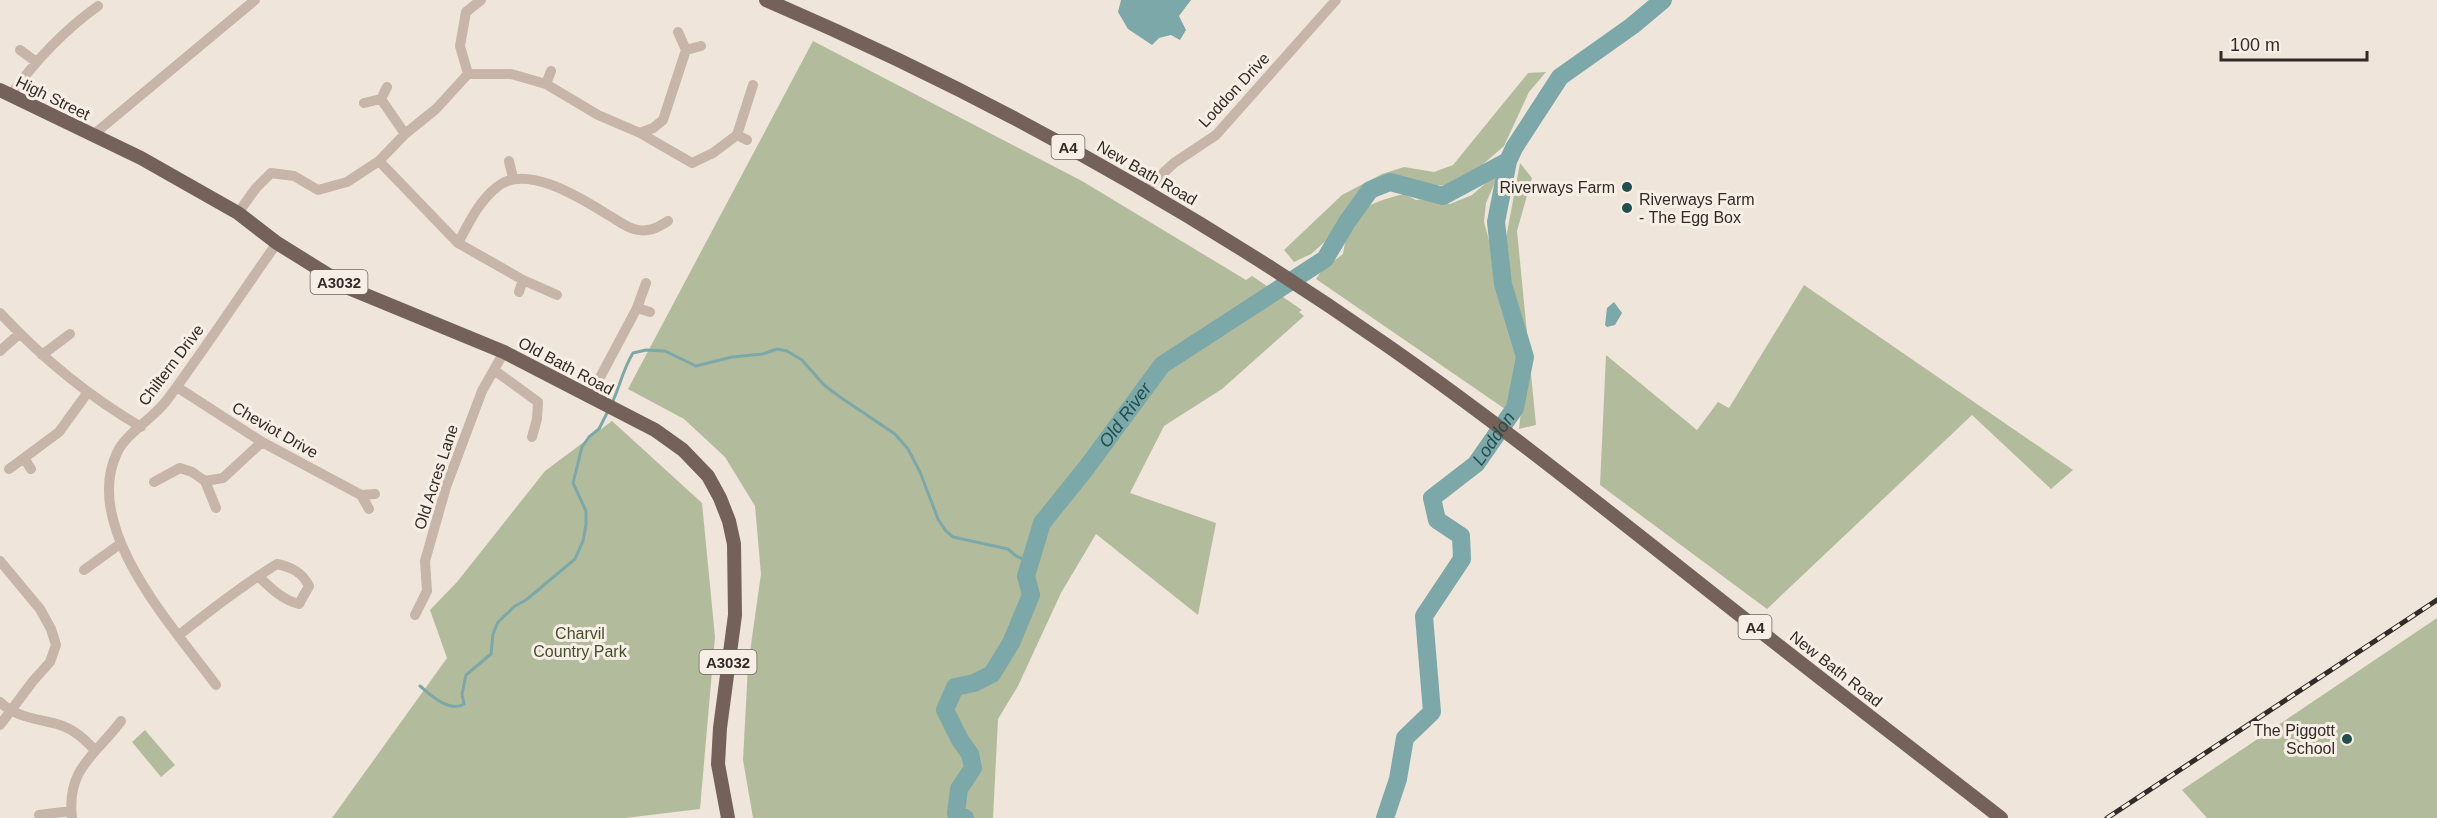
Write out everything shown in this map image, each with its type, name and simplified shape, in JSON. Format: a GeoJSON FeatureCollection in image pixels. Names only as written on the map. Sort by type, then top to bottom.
{"type":"FeatureCollection","features":[{"type":"Feature","properties":{"kind":"main road","name":"New Bath Road"},"geometry":{"type":"LineString","coordinates":[[766,0],[938,80],[1042,133],[1145,190],[1321,300],[1487,416],[2001,818]]}},
{"type":"Feature","properties":{"kind":"main road","name":"High Street"},"geometry":{"type":"LineString","coordinates":[[5,93],[93,135]]}},
{"type":"Feature","properties":{"kind":"main road","name":"Old Bath Road"},"geometry":{"type":"LineString","coordinates":[[93,135],[141,158],[238,213],[277,243],[351,289],[504,352],[655,430],[683,450],[708,476],[729,521],[735,566],[735,615],[720,728],[718,764],[728,818]]}},
{"type":"Feature","properties":{"kind":"street"},"geometry":{"type":"LineString","coordinates":[[93,135],[255,0]]}},
{"type":"Feature","properties":{"kind":"street"},"geometry":{"type":"LineString","coordinates":[[468,74],[460,46],[466,12],[481,0]]}},
{"type":"Feature","properties":{"kind":"street","name":"Loddon Drive"},"geometry":{"type":"LineString","coordinates":[[1145,190],[1174,163],[1215,135],[1336,0]]}},
{"type":"Feature","properties":{"kind":"street"},"geometry":{"type":"LineString","coordinates":[[5,93],[80,13],[99,6]]}},
{"type":"Feature","properties":{"kind":"street"},"geometry":{"type":"LineString","coordinates":[[640,133],[653,128],[663,120],[686,50],[678,32]]}},
{"type":"Feature","properties":{"kind":"street"},"geometry":{"type":"LineString","coordinates":[[686,50],[701,46]]}},
{"type":"Feature","properties":{"kind":"street"},"geometry":{"type":"LineString","coordinates":[[20,50],[35,61]]}},
{"type":"Feature","properties":{"kind":"street"},"geometry":{"type":"LineString","coordinates":[[546,84],[551,71]]}},
{"type":"Feature","properties":{"kind":"street"},"geometry":{"type":"LineString","coordinates":[[238,213],[256,188],[271,173],[294,176],[318,190],[347,182],[378,161],[405,134],[436,109],[468,74],[511,74],[546,84],[598,115],[640,133],[692,163],[742,137],[753,85]]}},
{"type":"Feature","properties":{"kind":"street"},"geometry":{"type":"LineString","coordinates":[[381,99],[387,87]]}},
{"type":"Feature","properties":{"kind":"street"},"geometry":{"type":"LineString","coordinates":[[381,99],[405,134]]}},
{"type":"Feature","properties":{"kind":"street"},"geometry":{"type":"LineString","coordinates":[[364,103],[381,99]]}},
{"type":"Feature","properties":{"kind":"street"},"geometry":{"type":"LineString","coordinates":[[509,160],[513,178]]}},
{"type":"Feature","properties":{"kind":"street"},"geometry":{"type":"LineString","coordinates":[[378,161],[458,243],[523,280],[557,295]]}},
{"type":"Feature","properties":{"kind":"street"},"geometry":{"type":"LineString","coordinates":[[458,243],[484,199],[499,185],[513,178],[534,180],[574,194],[598,216],[633,229],[652,231],[668,221]]}},
{"type":"Feature","properties":{"kind":"street","name":"Chiltern Drive"},"geometry":{"type":"LineString","coordinates":[[216,685],[145,590],[120,544],[110,504],[109,471],[118,449],[159,410],[177,387],[277,243]]}},
{"type":"Feature","properties":{"kind":"street"},"geometry":{"type":"LineString","coordinates":[[519,292],[523,280]]}},
{"type":"Feature","properties":{"kind":"street"},"geometry":{"type":"LineString","coordinates":[[595,400],[646,283]]}},
{"type":"Feature","properties":{"kind":"street"},"geometry":{"type":"LineString","coordinates":[[637,308],[650,312]]}},
{"type":"Feature","properties":{"kind":"street"},"geometry":{"type":"LineString","coordinates":[[0,313],[42,356],[88,392],[141,427]]}},
{"type":"Feature","properties":{"kind":"street"},"geometry":{"type":"LineString","coordinates":[[0,351],[19,334]]}},
{"type":"Feature","properties":{"kind":"street"},"geometry":{"type":"LineString","coordinates":[[42,356],[70,334]]}},
{"type":"Feature","properties":{"kind":"street","name":"Old Acres Lane"},"geometry":{"type":"LineString","coordinates":[[415,615],[427,591],[425,561],[446,487],[482,391],[504,352]]}},
{"type":"Feature","properties":{"kind":"street"},"geometry":{"type":"LineString","coordinates":[[494,370],[538,402],[537,419],[532,437]]}},
{"type":"Feature","properties":{"kind":"street","name":"Cheviot Drive"},"geometry":{"type":"LineString","coordinates":[[177,387],[262,442],[361,495]]}},
{"type":"Feature","properties":{"kind":"street"},"geometry":{"type":"LineString","coordinates":[[9,469],[59,432],[88,392]]}},
{"type":"Feature","properties":{"kind":"street"},"geometry":{"type":"LineString","coordinates":[[205,481],[223,478],[262,442]]}},
{"type":"Feature","properties":{"kind":"street"},"geometry":{"type":"LineString","coordinates":[[24,458],[31,469]]}},
{"type":"Feature","properties":{"kind":"street"},"geometry":{"type":"LineString","coordinates":[[154,482],[180,468],[192,472],[205,481],[216,508]]}},
{"type":"Feature","properties":{"kind":"street"},"geometry":{"type":"LineString","coordinates":[[369,509],[361,495],[375,494]]}},
{"type":"Feature","properties":{"kind":"street"},"geometry":{"type":"LineString","coordinates":[[84,570],[120,544]]}},
{"type":"Feature","properties":{"kind":"street"},"geometry":{"type":"LineString","coordinates":[[0,561],[40,609],[51,629],[56,645],[50,662],[0,724]]}},
{"type":"Feature","properties":{"kind":"street"},"geometry":{"type":"LineString","coordinates":[[179,635],[258,576],[277,564],[291,567],[305,579],[309,586],[299,604],[290,602],[258,576]]}},
{"type":"Feature","properties":{"kind":"street"},"geometry":{"type":"LineString","coordinates":[[0,702],[9,711],[63,726],[80,735],[95,750]]}},
{"type":"Feature","properties":{"kind":"street"},"geometry":{"type":"LineString","coordinates":[[39,814],[72,815],[74,782],[95,750],[109,738],[121,722]]}},
{"type":"Feature","properties":{"kind":"green space"},"geometry":{"type":"Polygon","coordinates":[[[813,41],[1082,181],[1246,280],[1252,276],[1302,310],[1299,312],[1304,316],[1222,389],[1164,426],[1130,493],[1216,523],[1198,615],[1096,534],[1061,593],[1018,686],[998,719],[993,818],[753,818],[743,760],[748,666],[761,574],[755,506],[725,457],[684,419],[628,389],[813,41]]]}},
{"type":"Feature","properties":{"kind":"green space"},"geometry":{"type":"Polygon","coordinates":[[[1546,72],[1529,92],[1504,146],[1466,179],[1446,186],[1390,180],[1368,187],[1355,198],[1328,239],[1311,254],[1294,262],[1284,250],[1342,195],[1382,174],[1404,167],[1434,172],[1453,165],[1528,73],[1546,72]]]}},
{"type":"Feature","properties":{"kind":"green space"},"geometry":{"type":"Polygon","coordinates":[[[1520,163],[1532,178],[1517,231],[1536,425],[1519,429],[1528,350],[1509,292],[1506,238],[1520,163]]]}},
{"type":"Feature","properties":{"kind":"green space"},"geometry":{"type":"Polygon","coordinates":[[[1493,177],[1497,178],[1486,203],[1484,222],[1521,356],[1511,407],[1505,409],[1316,279],[1322,270],[1343,254],[1350,228],[1361,212],[1369,206],[1404,194],[1416,200],[1424,199],[1450,204],[1472,195],[1493,177]]]}},
{"type":"Feature","properties":{"kind":"green space"},"geometry":{"type":"Polygon","coordinates":[[[1804,285],[2073,470],[2051,489],[1972,415],[1767,609],[1600,485],[1606,355],[1697,430],[1718,402],[1729,408],[1804,285]]]}},
{"type":"Feature","properties":{"kind":"green space","name":"Charvil Country Park"},"geometry":{"type":"Polygon","coordinates":[[[612,421],[702,503],[715,637],[700,809],[625,818],[332,818],[447,658],[430,610],[457,582],[545,471],[612,421]]]}},
{"type":"Feature","properties":{"kind":"green space","name":"The Piggott School"},"geometry":{"type":"Polygon","coordinates":[[[2437,618],[2437,818],[2207,818],[2182,790],[2437,618]]]}},
{"type":"Feature","properties":{"kind":"green space"},"geometry":{"type":"Polygon","coordinates":[[[145,730],[175,765],[161,777],[132,742],[145,730]]]}},
{"type":"Feature","properties":{"kind":"water"},"geometry":{"type":"Polygon","coordinates":[[[1121,0],[1191,0],[1179,16],[1186,30],[1180,40],[1171,35],[1159,38],[1152,45],[1128,29],[1118,12],[1121,0]]]}},
{"type":"Feature","properties":{"kind":"water"},"geometry":{"type":"Polygon","coordinates":[[[1614,302],[1622,313],[1615,325],[1607,327],[1605,325],[1607,308],[1614,302]]]}},
{"type":"Feature","properties":{"kind":"waterway","name":"Loddon"},"geometry":{"type":"LineString","coordinates":[[1385,818],[1398,779],[1405,738],[1432,712],[1424,616],[1462,559],[1461,536],[1437,520],[1432,498],[1476,464],[1515,408],[1525,357],[1503,284],[1496,222],[1508,161],[1560,77],[1632,26],[1663,0]]}},
{"type":"Feature","properties":{"kind":"waterway","name":"Old River"},"geometry":{"type":"LineString","coordinates":[[965,818],[956,813],[959,789],[973,768],[970,754],[945,710],[955,687],[974,683],[992,674],[1011,643],[1031,595],[1026,576],[1042,523],[1087,467],[1162,365],[1325,259],[1370,190],[1390,182],[1443,196],[1508,161]]}},
{"type":"Feature","properties":{"kind":"waterway"},"geometry":{"type":"LineString","coordinates":[[612,403],[633,353],[646,350],[665,351],[696,366],[732,357],[763,354],[777,349],[787,351],[802,360],[824,385],[895,434],[908,449],[920,472],[938,519],[953,537],[1008,549],[1016,556],[1030,562]]}},
{"type":"Feature","properties":{"kind":"waterway"},"geometry":{"type":"LineString","coordinates":[[420,686],[446,705],[464,704],[462,694],[466,675],[491,654],[493,634],[498,622],[575,559],[583,541],[586,511],[573,483],[582,447],[599,429],[608,411]]}},
{"type":"Feature","properties":{"kind":"railway"},"geometry":{"type":"LineString","coordinates":[[2107,818],[2437,600]]}},
{"type":"Feature","properties":{"kind":"place","name":"Riverways Farm"},"geometry":{"type":"Point","coordinates":[1627,187]}},
{"type":"Feature","properties":{"kind":"place","name":"Riverways Farm - The Egg Box"},"geometry":{"type":"Point","coordinates":[1627,208]}},
{"type":"Feature","properties":{"kind":"place","name":"The Piggott School"},"geometry":{"type":"Point","coordinates":[2347,739]}}]}
